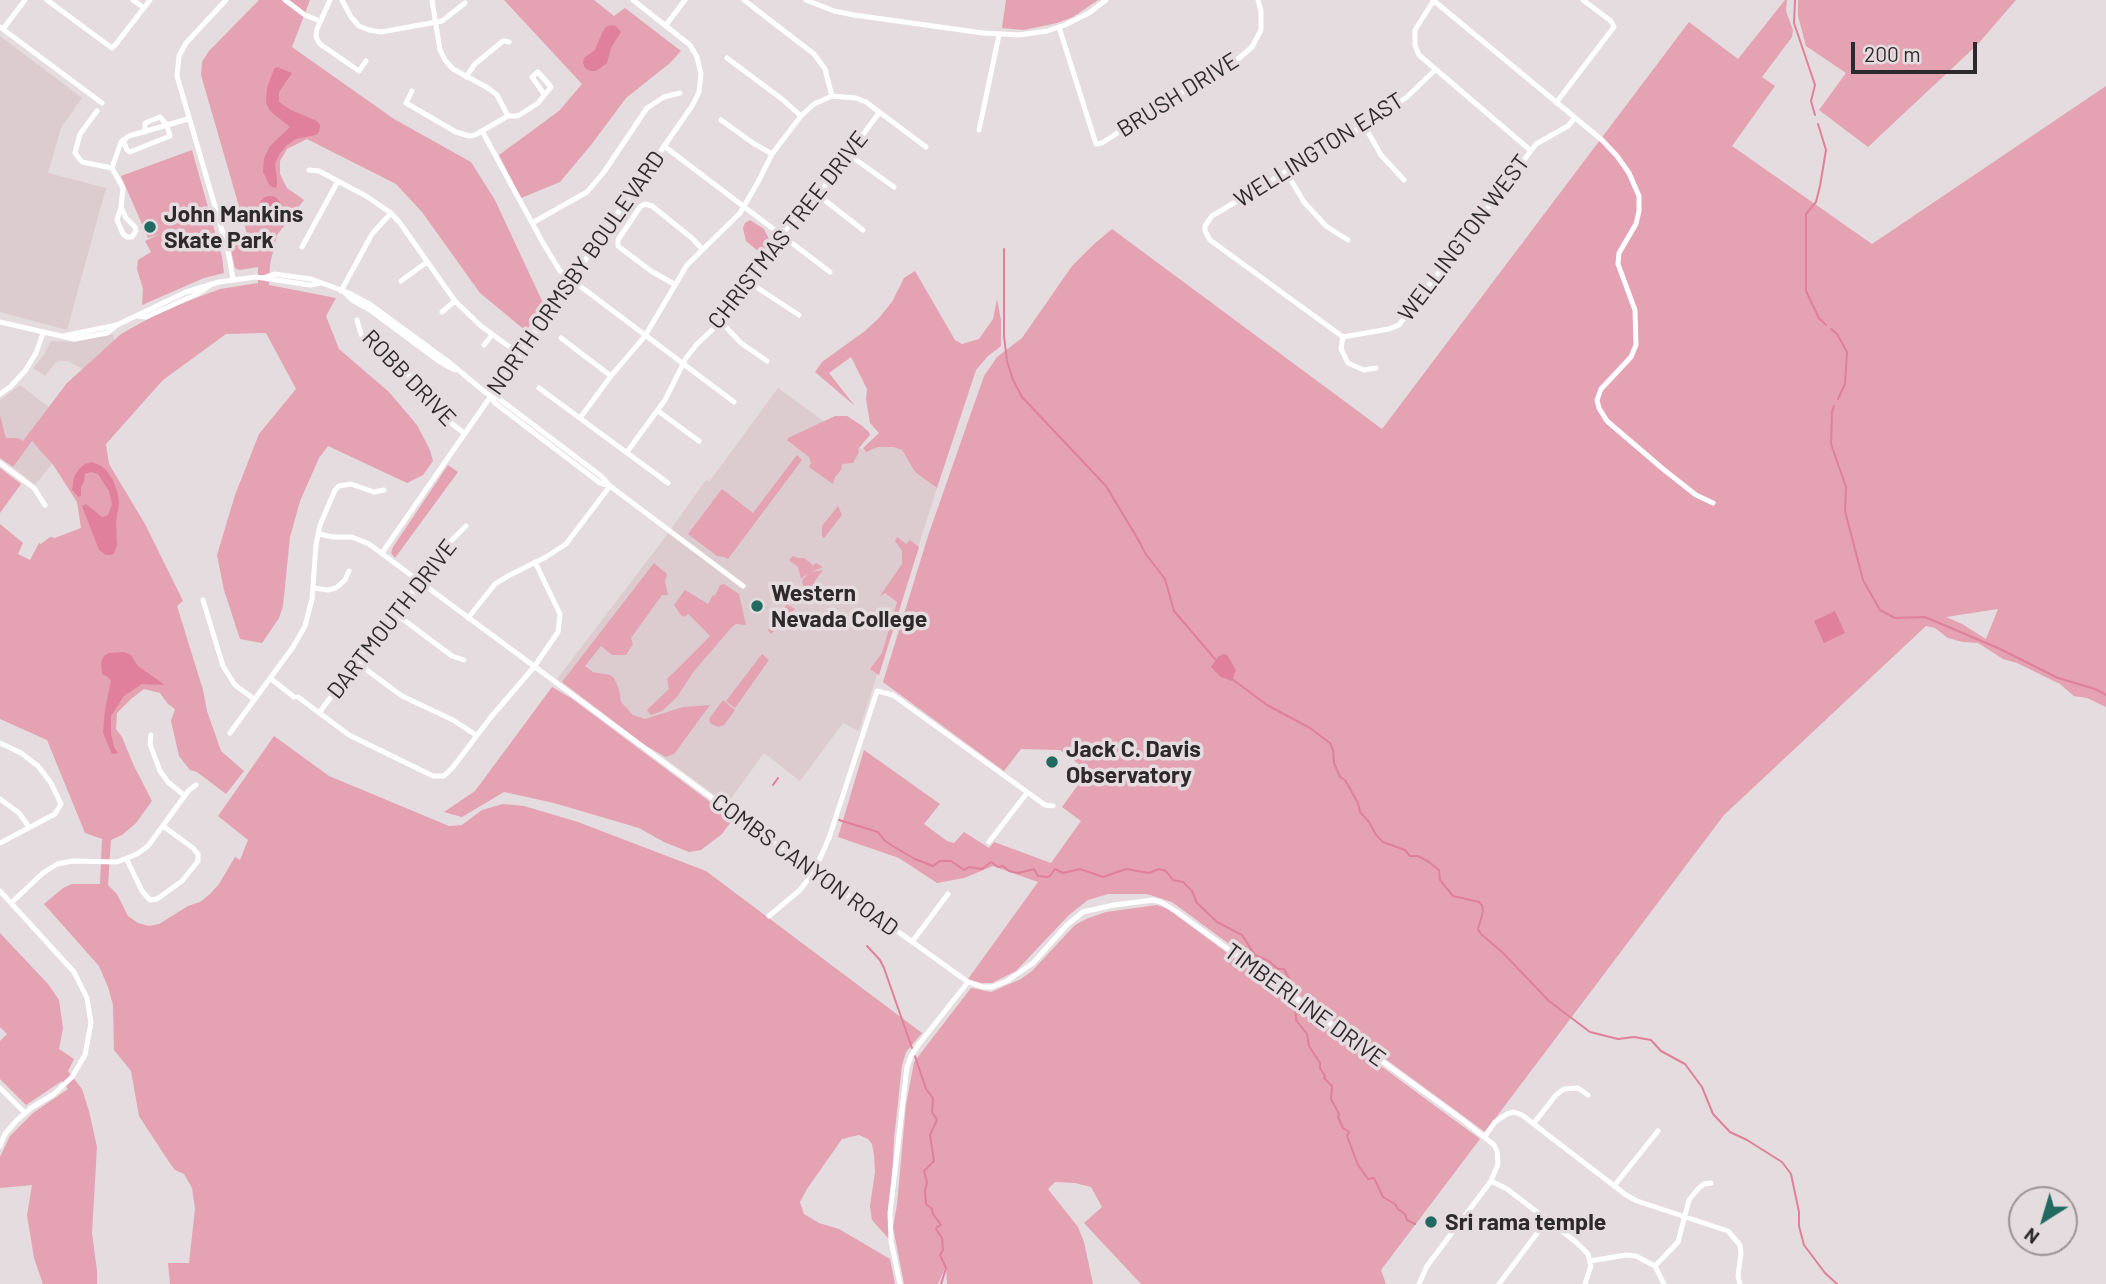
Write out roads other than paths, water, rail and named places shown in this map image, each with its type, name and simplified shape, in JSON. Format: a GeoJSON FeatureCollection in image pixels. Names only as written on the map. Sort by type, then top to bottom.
{"type":"FeatureCollection","features":[{"type":"Feature","properties":{"kind":"street"},"geometry":{"type":"LineString","coordinates":[[25,0],[1,28],[102,103]]}},
{"type":"Feature","properties":{"kind":"street"},"geometry":{"type":"LineString","coordinates":[[47,0],[112,48],[150,0]]}},
{"type":"Feature","properties":{"kind":"street"},"geometry":{"type":"LineString","coordinates":[[133,0],[144,8]]}},
{"type":"Feature","properties":{"kind":"street"},"geometry":{"type":"LineString","coordinates":[[226,0],[186,43],[180,57],[177,76],[228,251],[233,279]]}},
{"type":"Feature","properties":{"kind":"street"},"geometry":{"type":"LineString","coordinates":[[285,0],[305,15],[320,21]]}},
{"type":"Feature","properties":{"kind":"street"},"geometry":{"type":"LineString","coordinates":[[330,0],[316,37],[320,44],[359,71],[366,61]]}},
{"type":"Feature","properties":{"kind":"street"},"geometry":{"type":"LineString","coordinates":[[342,0],[355,22],[369,30],[381,32],[446,19],[465,3]]}},
{"type":"Feature","properties":{"kind":"street"},"geometry":{"type":"LineString","coordinates":[[432,0],[440,50],[445,60],[453,69],[497,95],[508,116]]}},
{"type":"Feature","properties":{"kind":"street","name":"NORTH ORMSBY BOULEVARD"},"geometry":{"type":"LineString","coordinates":[[382,553],[490,396],[515,351],[571,281],[699,92],[701,74],[697,57],[690,45],[634,0]]}},
{"type":"Feature","properties":{"kind":"street"},"geometry":{"type":"LineString","coordinates":[[666,25],[685,0]]}},
{"type":"Feature","properties":{"kind":"street"},"geometry":{"type":"LineString","coordinates":[[744,0],[819,60],[829,77],[832,96]]}},
{"type":"Feature","properties":{"kind":"street"},"geometry":{"type":"LineString","coordinates":[[806,0],[834,11],[854,15],[999,34],[1034,34],[1059,27],[1089,13],[1106,0]]}},
{"type":"Feature","properties":{"kind":"street","name":"BRUSH DRIVE"},"geometry":{"type":"LineString","coordinates":[[1059,27],[1096,144],[1102,143],[1238,59],[1252,47],[1261,30],[1258,0]]}},
{"type":"Feature","properties":{"kind":"street"},"geometry":{"type":"LineString","coordinates":[[1530,150],[1419,55],[1414,39],[1416,28],[1434,0],[1602,140],[1629,173],[1640,203],[1636,224],[1621,249],[1618,264],[1635,310],[1636,345],[1631,357],[1601,389],[1597,400],[1600,412],[1607,421],[1696,495],[1713,503]]}},
{"type":"Feature","properties":{"kind":"street"},"geometry":{"type":"LineString","coordinates":[[1556,103],[1614,27],[1611,21],[1583,0]]}},
{"type":"Feature","properties":{"kind":"street"},"geometry":{"type":"LineString","coordinates":[[979,130],[999,34]]}},
{"type":"Feature","properties":{"kind":"street"},"geometry":{"type":"LineString","coordinates":[[466,77],[475,64],[503,41],[509,42]]}},
{"type":"Feature","properties":{"kind":"street"},"geometry":{"type":"LineString","coordinates":[[727,58],[801,116]]}},
{"type":"Feature","properties":{"kind":"street","name":"WELLINGTON EAST"},"geometry":{"type":"LineString","coordinates":[[1342,337],[1210,240],[1205,230],[1207,222],[1212,216],[1407,97],[1435,70]]}},
{"type":"Feature","properties":{"kind":"street"},"geometry":{"type":"LineString","coordinates":[[412,91],[406,103],[444,126],[468,136],[475,135],[508,116],[518,116],[534,106],[544,94]]}},
{"type":"Feature","properties":{"kind":"street"},"geometry":{"type":"LineString","coordinates":[[532,223],[587,192],[604,172],[647,108],[664,97],[680,93]]}},
{"type":"Feature","properties":{"kind":"street"},"geometry":{"type":"LineString","coordinates":[[580,418],[645,336],[687,265],[744,206],[772,154],[801,116],[814,104],[832,96],[856,98],[866,102],[926,147]]}},
{"type":"Feature","properties":{"kind":"street"},"geometry":{"type":"LineString","coordinates":[[97,111],[80,134],[75,153],[82,162],[112,168]]}},
{"type":"Feature","properties":{"kind":"street","name":"CHRISTMAS TREE DRIVE"},"geometry":{"type":"LineString","coordinates":[[627,452],[658,411],[682,364],[697,344],[728,315],[773,243],[818,195],[879,113]]}},
{"type":"Feature","properties":{"kind":"street"},"geometry":{"type":"LineString","coordinates":[[123,140],[130,152],[168,138],[170,134],[162,118],[145,122],[145,132]]}},
{"type":"Feature","properties":{"kind":"street","name":"WELLINGTON WEST"},"geometry":{"type":"LineString","coordinates":[[1342,337],[1399,325],[1530,150],[1575,118]]}},
{"type":"Feature","properties":{"kind":"street"},"geometry":{"type":"LineString","coordinates":[[121,207],[126,218],[135,227],[136,232],[132,237],[123,234],[118,222],[123,188],[112,168],[123,140],[188,119]]}},
{"type":"Feature","properties":{"kind":"street"},"geometry":{"type":"LineString","coordinates":[[722,120],[772,154]]}},
{"type":"Feature","properties":{"kind":"street"},"geometry":{"type":"LineString","coordinates":[[1364,125],[1381,155],[1404,180]]}},
{"type":"Feature","properties":{"kind":"street"},"geometry":{"type":"LineString","coordinates":[[482,131],[555,264],[571,281],[734,402]]}},
{"type":"Feature","properties":{"kind":"street"},"geometry":{"type":"LineString","coordinates":[[664,146],[830,272]]}},
{"type":"Feature","properties":{"kind":"street"},"geometry":{"type":"LineString","coordinates":[[848,154],[894,187]]}},
{"type":"Feature","properties":{"kind":"street"},"geometry":{"type":"LineString","coordinates":[[309,170],[319,171],[338,181],[376,202],[391,214],[455,301],[492,335],[515,351]]}},
{"type":"Feature","properties":{"kind":"street"},"geometry":{"type":"LineString","coordinates":[[1286,172],[1304,202],[1326,226],[1348,240]]}},
{"type":"Feature","properties":{"kind":"street"},"geometry":{"type":"LineString","coordinates":[[302,247],[338,181]]}},
{"type":"Feature","properties":{"kind":"street"},"geometry":{"type":"LineString","coordinates":[[818,195],[863,230]]}},
{"type":"Feature","properties":{"kind":"street"},"geometry":{"type":"LineString","coordinates":[[674,284],[651,271],[618,246],[618,240],[640,207],[645,204],[652,206],[702,249]]}},
{"type":"Feature","properties":{"kind":"street"},"geometry":{"type":"LineString","coordinates":[[342,291],[372,234],[391,214]]}},
{"type":"Feature","properties":{"kind":"street"},"geometry":{"type":"LineString","coordinates":[[401,281],[427,262]]}},
{"type":"Feature","properties":{"kind":"street"},"geometry":{"type":"LineString","coordinates":[[0,322],[63,335],[117,325],[201,286],[233,279],[263,278],[310,285],[321,283],[342,291],[440,362],[460,373],[490,396],[498,398],[743,586]]}},
{"type":"Feature","properties":{"kind":"street"},"geometry":{"type":"LineString","coordinates":[[750,283],[799,315]]}},
{"type":"Feature","properties":{"kind":"street"},"geometry":{"type":"LineString","coordinates":[[442,312],[455,301]]}},
{"type":"Feature","properties":{"kind":"street","name":"ROBB DRIVE"},"geometry":{"type":"LineString","coordinates":[[357,320],[361,334],[367,342],[415,380],[447,420],[464,433]]}},
{"type":"Feature","properties":{"kind":"street"},"geometry":{"type":"LineString","coordinates":[[721,322],[741,343],[767,361]]}},
{"type":"Feature","properties":{"kind":"street"},"geometry":{"type":"LineString","coordinates":[[0,394],[25,371],[36,354],[43,332]]}},
{"type":"Feature","properties":{"kind":"street"},"geometry":{"type":"LineString","coordinates":[[484,345],[492,335]]}},
{"type":"Feature","properties":{"kind":"street"},"geometry":{"type":"LineString","coordinates":[[1342,337],[1340,349],[1348,363],[1364,370],[1376,368]]}},
{"type":"Feature","properties":{"kind":"street"},"geometry":{"type":"LineString","coordinates":[[561,338],[611,376]]}},
{"type":"Feature","properties":{"kind":"street"},"geometry":{"type":"LineString","coordinates":[[539,388],[668,483]]}},
{"type":"Feature","properties":{"kind":"street"},"geometry":{"type":"LineString","coordinates":[[658,411],[699,441]]}},
{"type":"Feature","properties":{"kind":"street"},"geometry":{"type":"LineString","coordinates":[[0,463],[34,488],[45,505]]}},
{"type":"Feature","properties":{"kind":"street"},"geometry":{"type":"LineString","coordinates":[[230,733],[293,647],[305,626],[313,588],[319,534],[325,513],[339,486],[351,484],[374,492],[384,490]]}},
{"type":"Feature","properties":{"kind":"street"},"geometry":{"type":"LineString","coordinates":[[468,618],[495,584],[558,551],[566,544],[610,486]]}},
{"type":"Feature","properties":{"kind":"street","name":"DARTMOUTH DRIVE"},"geometry":{"type":"LineString","coordinates":[[319,713],[447,545],[466,526]]}},
{"type":"Feature","properties":{"kind":"street","name":"COMBS CANYON ROAD"},"geometry":{"type":"LineString","coordinates":[[319,534],[360,539],[382,553],[814,872],[968,982]]}},
{"type":"Feature","properties":{"kind":"street"},"geometry":{"type":"LineString","coordinates":[[270,678],[349,735],[433,776],[444,776],[534,667],[558,632],[561,620],[557,605],[535,562]]}},
{"type":"Feature","properties":{"kind":"street"},"geometry":{"type":"LineString","coordinates":[[313,588],[336,588],[345,580],[349,571]]}},
{"type":"Feature","properties":{"kind":"street"},"geometry":{"type":"LineString","coordinates":[[203,600],[223,666],[235,685],[254,699]]}},
{"type":"Feature","properties":{"kind":"street"},"geometry":{"type":"LineString","coordinates":[[396,614],[452,656],[464,660]]}},
{"type":"Feature","properties":{"kind":"street"},"geometry":{"type":"LineString","coordinates":[[356,662],[402,696],[453,720],[476,736]]}},
{"type":"Feature","properties":{"kind":"street"},"geometry":{"type":"LineString","coordinates":[[769,916],[800,890],[814,872],[829,838],[877,691],[893,695],[905,702],[1027,793],[1045,805],[1053,806]]}},
{"type":"Feature","properties":{"kind":"street"},"geometry":{"type":"LineString","coordinates":[[151,735],[150,744],[160,771],[168,782],[185,796]]}},
{"type":"Feature","properties":{"kind":"street"},"geometry":{"type":"LineString","coordinates":[[0,743],[21,753],[38,766],[60,800],[57,812],[0,843]]}},
{"type":"Feature","properties":{"kind":"street"},"geometry":{"type":"LineString","coordinates":[[11,903],[43,873],[57,864],[71,861],[105,863],[127,860],[148,846],[196,785]]}},
{"type":"Feature","properties":{"kind":"street"},"geometry":{"type":"LineString","coordinates":[[989,842],[1027,793]]}},
{"type":"Feature","properties":{"kind":"street"},"geometry":{"type":"LineString","coordinates":[[0,799],[19,813],[29,827]]}},
{"type":"Feature","properties":{"kind":"street"},"geometry":{"type":"LineString","coordinates":[[127,860],[142,891],[150,900],[157,899],[182,881],[198,861],[198,854],[163,825]]}},
{"type":"Feature","properties":{"kind":"street"},"geometry":{"type":"LineString","coordinates":[[0,891],[74,972],[87,998],[91,1023],[85,1055],[72,1077],[10,1127],[0,1146]]}},
{"type":"Feature","properties":{"kind":"street"},"geometry":{"type":"LineString","coordinates":[[912,942],[948,894]]}},
{"type":"Feature","properties":{"kind":"street","name":"TIMBERLINE DRIVE"},"geometry":{"type":"LineString","coordinates":[[968,982],[992,987],[1007,981],[1032,963],[1067,925],[1083,912],[1130,902],[1161,902],[1485,1136]]}},
{"type":"Feature","properties":{"kind":"street"},"geometry":{"type":"LineString","coordinates":[[900,1284],[891,1241],[890,1213],[907,1067],[919,1044],[968,982]]}},
{"type":"Feature","properties":{"kind":"street"},"geometry":{"type":"LineString","coordinates":[[0,1088],[25,1113]]}},
{"type":"Feature","properties":{"kind":"street"},"geometry":{"type":"LineString","coordinates":[[1534,1123],[1564,1088],[1578,1088],[1588,1095]]}},
{"type":"Feature","properties":{"kind":"street"},"geometry":{"type":"LineString","coordinates":[[1419,1284],[1435,1255],[1492,1181],[1498,1157],[1494,1145],[1485,1136],[1495,1122],[1514,1112],[1534,1123],[1637,1201],[1727,1231],[1737,1240],[1741,1253],[1738,1272],[1740,1284]]}},
{"type":"Feature","properties":{"kind":"street"},"geometry":{"type":"LineString","coordinates":[[1614,1186],[1658,1131]]}},
{"type":"Feature","properties":{"kind":"street"},"geometry":{"type":"LineString","coordinates":[[1492,1181],[1507,1189],[1588,1254],[1589,1275],[1585,1284]]}},
{"type":"Feature","properties":{"kind":"street"},"geometry":{"type":"LineString","coordinates":[[1655,1266],[1678,1242],[1686,1207],[1695,1192],[1704,1184],[1711,1183]]}},
{"type":"Feature","properties":{"kind":"street"},"geometry":{"type":"LineString","coordinates":[[1499,1284],[1547,1220]]}},
{"type":"Feature","properties":{"kind":"street"},"geometry":{"type":"LineString","coordinates":[[1590,1261],[1636,1256],[1655,1266],[1664,1284]]}},
{"type":"Feature","properties":{"kind":"waterway"},"geometry":{"type":"LineString","coordinates":[[1795,0],[1794,23],[1815,85],[1811,101],[1815,115]]}},
{"type":"Feature","properties":{"kind":"waterway"},"geometry":{"type":"LineString","coordinates":[[1818,124],[1826,150],[1816,202],[1806,214],[1806,291],[1819,318],[1826,325]]}},
{"type":"Feature","properties":{"kind":"waterway"},"geometry":{"type":"LineString","coordinates":[[1004,249],[1004,336],[1013,380],[1022,397],[1106,486],[1145,553],[1165,579],[1174,611],[1215,659]]}},
{"type":"Feature","properties":{"kind":"waterway"},"geometry":{"type":"LineString","coordinates":[[1831,329],[1847,352],[1845,384],[1838,399]]}},
{"type":"Feature","properties":{"kind":"waterway"},"geometry":{"type":"LineString","coordinates":[[1834,406],[1831,444],[1846,487],[1845,511],[1863,580],[1880,610],[1895,618],[1925,617],[1998,648],[2058,678],[2106,695]]}},
{"type":"Feature","properties":{"kind":"waterway"},"geometry":{"type":"LineString","coordinates":[[1232,679],[1267,705],[1310,728],[1330,743],[1340,777],[1345,780],[1360,812],[1376,835],[1383,842],[1405,850],[1410,856],[1418,856],[1429,862],[1439,870],[1440,880],[1453,896],[1479,902],[1483,912],[1478,929],[1481,934],[1549,1001],[1590,1032],[1618,1039],[1634,1037],[1651,1040],[1661,1051],[1685,1064],[1702,1087],[1713,1114],[1730,1132],[1782,1162],[1791,1174],[1804,1245],[1837,1284]]}},
{"type":"Feature","properties":{"kind":"waterway"},"geometry":{"type":"LineString","coordinates":[[773,785],[778,778]]}},
{"type":"Feature","properties":{"kind":"waterway"},"geometry":{"type":"LineString","coordinates":[[839,820],[878,832],[896,848],[933,866],[940,861],[951,861],[964,870],[969,867],[982,869],[991,862],[1018,873],[1034,869],[1038,876],[1047,877],[1055,869],[1063,873],[1080,869],[1103,877],[1126,869],[1149,873],[1159,869],[1166,871],[1173,880],[1183,882],[1192,891],[1197,903],[1217,922],[1242,935],[1255,955],[1269,961],[1278,969],[1284,969],[1294,993]]}},
{"type":"Feature","properties":{"kind":"waterway"},"geometry":{"type":"LineString","coordinates":[[867,946],[884,968],[912,1048]]}},
{"type":"Feature","properties":{"kind":"waterway"},"geometry":{"type":"LineString","coordinates":[[1295,1002],[1296,1020],[1307,1034],[1309,1046],[1320,1063],[1324,1078],[1332,1086],[1331,1099],[1343,1128],[1349,1132],[1347,1136],[1358,1165],[1368,1179],[1374,1178],[1383,1197],[1395,1204],[1407,1220],[1415,1224]]}},
{"type":"Feature","properties":{"kind":"waterway"},"geometry":{"type":"LineString","coordinates":[[915,1056],[926,1089],[933,1098],[932,1112],[937,1120],[930,1135],[934,1161],[924,1171],[927,1182],[926,1204],[941,1225],[936,1229],[942,1238],[943,1250],[940,1255],[946,1268],[941,1284]]}},
{"type":"Feature","properties":{"kind":"place","name":"John Mankins Skate Park"},"geometry":{"type":"Point","coordinates":[150,227]}},
{"type":"Feature","properties":{"kind":"place","name":"Western Nevada College"},"geometry":{"type":"Point","coordinates":[757,606]}},
{"type":"Feature","properties":{"kind":"place","name":"Jack C. Davis Observatory"},"geometry":{"type":"Point","coordinates":[1052,762]}},
{"type":"Feature","properties":{"kind":"place","name":"Sri rama temple"},"geometry":{"type":"Point","coordinates":[1431,1222]}}]}
